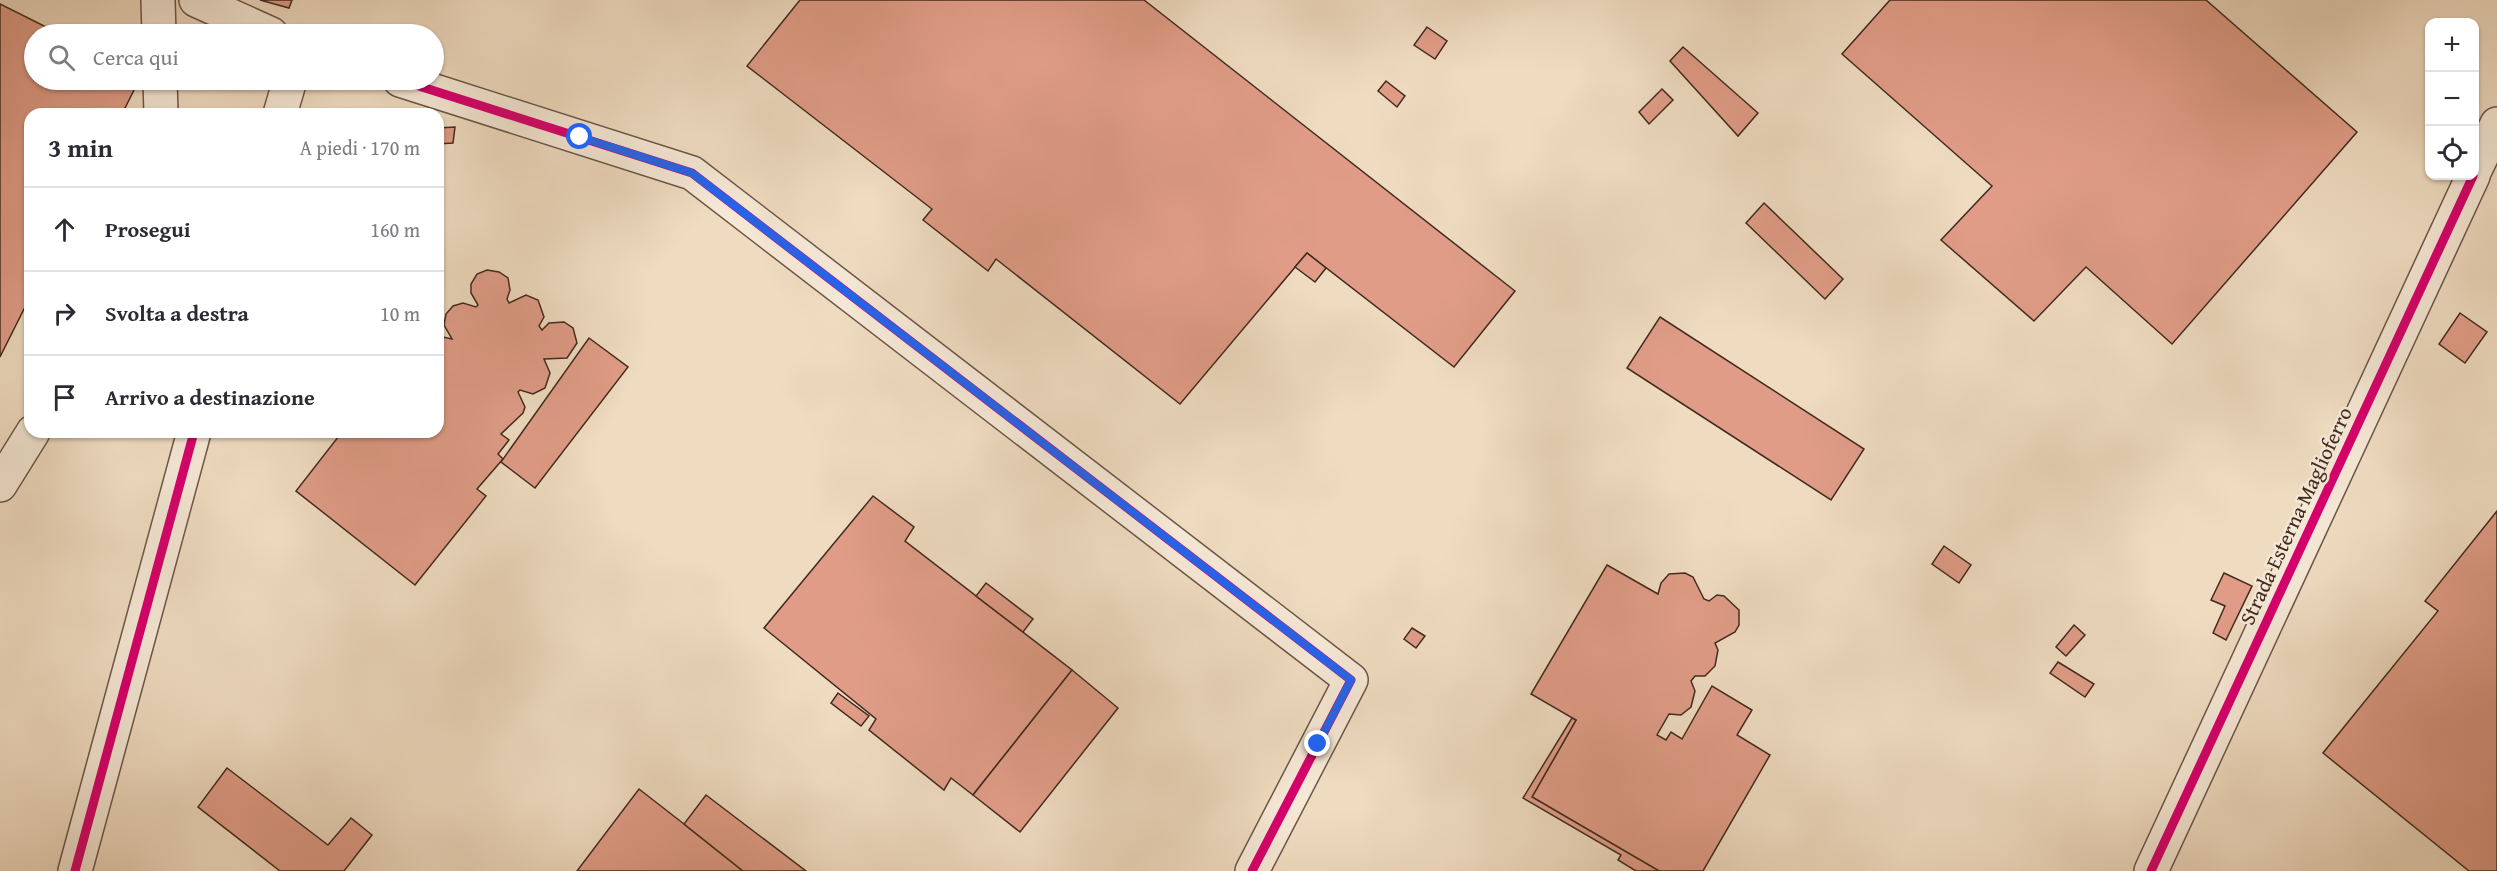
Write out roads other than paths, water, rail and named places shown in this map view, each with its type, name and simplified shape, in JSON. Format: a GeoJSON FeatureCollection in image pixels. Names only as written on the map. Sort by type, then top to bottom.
{"type":"FeatureCollection","features":[{"type":"Feature","properties":{"kind":"street"},"geometry":{"type":"LineString","coordinates":[[158,0],[159,24]]}},
{"type":"Feature","properties":{"kind":"street"},"geometry":{"type":"LineString","coordinates":[[196,0],[249,24]]}},
{"type":"Feature","properties":{"kind":"street"},"geometry":{"type":"LineString","coordinates":[[160,90],[161,108]]}},
{"type":"Feature","properties":{"kind":"street"},"geometry":{"type":"LineString","coordinates":[[282,108],[287,90]]}},
{"type":"Feature","properties":{"kind":"street"},"geometry":{"type":"LineString","coordinates":[[431,90],[692,173],[1351,680],[1252,871]]}},
{"type":"Feature","properties":{"kind":"street","name":"Strada Esterna Maglioferro"},"geometry":{"type":"LineString","coordinates":[[2479,163],[2497,124]]}},
{"type":"Feature","properties":{"kind":"street","name":"Strada Esterna Maglioferro"},"geometry":{"type":"LineString","coordinates":[[2151,871],[2471,180]]}},
{"type":"Feature","properties":{"kind":"street"},"geometry":{"type":"LineString","coordinates":[[0,485],[29,438]]}},
{"type":"Feature","properties":{"kind":"street"},"geometry":{"type":"LineString","coordinates":[[75,871],[192,438]]}}]}
